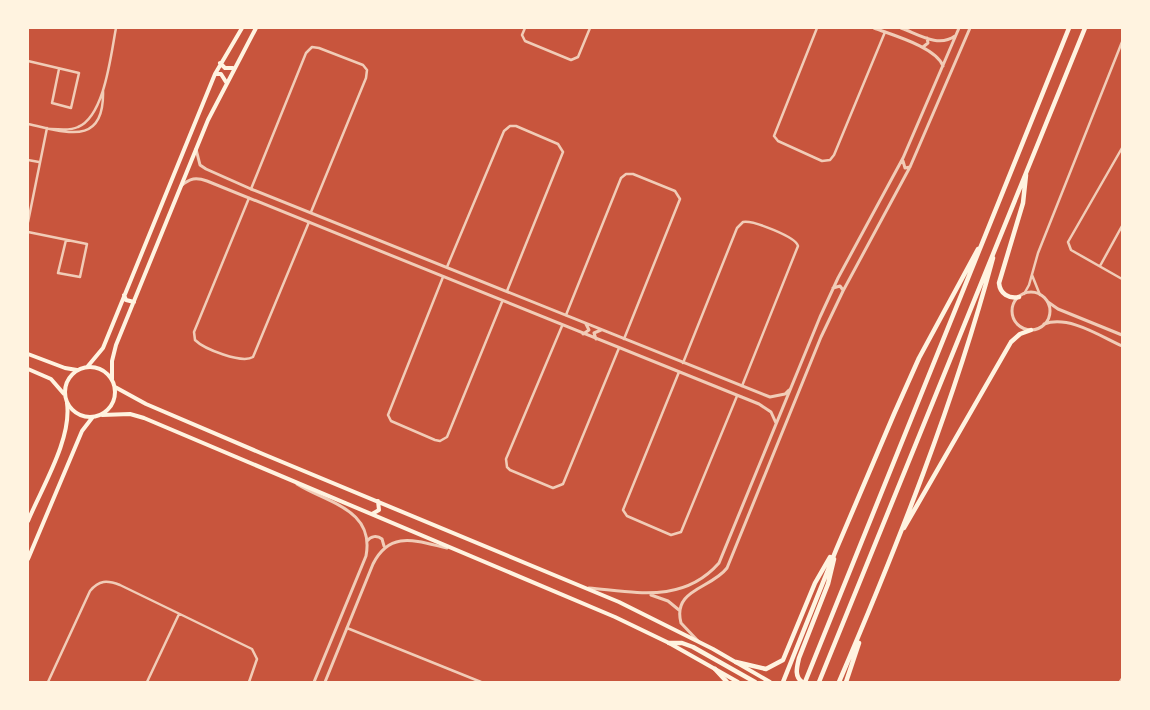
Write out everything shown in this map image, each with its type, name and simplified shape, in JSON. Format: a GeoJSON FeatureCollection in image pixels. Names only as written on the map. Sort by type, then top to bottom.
{"type":"FeatureCollection","features":[{"type":"Feature","properties":{"kind":"highway"},"geometry":{"type":"LineString","coordinates":[[836,550],[828,584],[796,670],[798,680],[804,682],[817,654],[1069,28]]}},
{"type":"Feature","properties":{"kind":"highway"},"geometry":{"type":"LineString","coordinates":[[819,682],[1085,28]]}},
{"type":"Feature","properties":{"kind":"highway"},"geometry":{"type":"LineString","coordinates":[[1021,295],[1011,297],[1003,293],[999,283],[1023,203],[1026,170]]}},
{"type":"Feature","properties":{"kind":"highway"},"geometry":{"type":"LineString","coordinates":[[783,682],[836,550],[919,358],[987,232]]}},
{"type":"Feature","properties":{"kind":"highway"},"geometry":{"type":"LineString","coordinates":[[838,682],[842,677],[897,540],[964,359],[999,237]]}},
{"type":"Feature","properties":{"kind":"highway"},"geometry":{"type":"LineString","coordinates":[[897,540],[1011,342],[1018,335],[1031,330]]}},
{"type":"Feature","properties":{"kind":"highway"},"geometry":{"type":"LineString","coordinates":[[736,662],[766,669],[783,660],[816,583],[836,550]]}},
{"type":"Feature","properties":{"kind":"highway"},"geometry":{"type":"LineString","coordinates":[[846,682],[869,611]]}},
{"type":"Feature","properties":{"kind":"highway"},"geometry":{"type":"LineString","coordinates":[[669,643],[693,647],[755,682]]}},
{"type":"Feature","properties":{"kind":"highway"},"geometry":{"type":"LineString","coordinates":[[715,669],[727,682]]}},
{"type":"Feature","properties":{"kind":"main road"},"geometry":{"type":"LineString","coordinates":[[28,521],[64,436],[68,420],[65,395],[67,381],[77,370],[88,366],[102,348],[215,74],[242,28]]}},
{"type":"Feature","properties":{"kind":"main road"},"geometry":{"type":"LineString","coordinates":[[112,379],[115,350],[196,148],[233,68],[256,28]]}},
{"type":"Feature","properties":{"kind":"main road"},"geometry":{"type":"LineString","coordinates":[[220,63],[225,68],[233,68]]}},
{"type":"Feature","properties":{"kind":"main road"},"geometry":{"type":"LineString","coordinates":[[215,74],[221,74],[226,82]]}},
{"type":"Feature","properties":{"kind":"main road"},"geometry":{"type":"LineString","coordinates":[[124,295],[126,300],[134,302]]}},
{"type":"Feature","properties":{"kind":"main road"},"geometry":{"type":"LineString","coordinates":[[28,354],[65,368],[77,370]]}},
{"type":"Feature","properties":{"kind":"main road"},"geometry":{"type":"LineString","coordinates":[[88,366],[106,372],[112,379],[115,387],[113,403],[102,415]]}},
{"type":"Feature","properties":{"kind":"main road"},"geometry":{"type":"LineString","coordinates":[[28,369],[51,379],[65,395]]}},
{"type":"Feature","properties":{"kind":"main road"},"geometry":{"type":"LineString","coordinates":[[115,387],[146,404],[586,588],[698,642],[770,682]]}},
{"type":"Feature","properties":{"kind":"main road"},"geometry":{"type":"LineString","coordinates":[[67,403],[77,414],[92,418],[102,415],[130,414],[144,418],[369,515],[615,617],[669,643],[738,682]]}},
{"type":"Feature","properties":{"kind":"main road"},"geometry":{"type":"LineString","coordinates":[[28,559],[82,431],[92,418]]}},
{"type":"Feature","properties":{"kind":"main road"},"geometry":{"type":"LineString","coordinates":[[369,515],[379,510],[378,501]]}},
{"type":"Feature","properties":{"kind":"street"},"geometry":{"type":"LineString","coordinates":[[51,129],[72,129],[89,121],[95,112],[103,87],[116,28]]}},
{"type":"Feature","properties":{"kind":"street"},"geometry":{"type":"LineString","coordinates":[[525,28],[522,36],[525,41],[572,60],[578,57],[590,28]]}},
{"type":"Feature","properties":{"kind":"street"},"geometry":{"type":"LineString","coordinates":[[817,28],[774,136],[778,141],[822,161],[830,160],[834,155],[885,32]]}},
{"type":"Feature","properties":{"kind":"street"},"geometry":{"type":"LineString","coordinates":[[874,28],[937,56],[942,66]]}},
{"type":"Feature","properties":{"kind":"street"},"geometry":{"type":"LineString","coordinates":[[901,28],[944,42],[955,36]]}},
{"type":"Feature","properties":{"kind":"street"},"geometry":{"type":"LineString","coordinates":[[586,588],[650,594],[669,592],[699,580],[712,571],[719,563],[833,288],[904,158],[958,28]]}},
{"type":"Feature","properties":{"kind":"street"},"geometry":{"type":"LineString","coordinates":[[698,642],[681,623],[679,610],[688,594],[722,574],[743,531],[821,337],[843,291],[897,194],[970,28]]}},
{"type":"Feature","properties":{"kind":"street"},"geometry":{"type":"LineString","coordinates":[[922,48],[927,45],[927,38]]}},
{"type":"Feature","properties":{"kind":"street"},"geometry":{"type":"LineString","coordinates":[[1122,42],[1038,253],[1032,273],[1013,308],[1014,317],[1019,325],[1031,330],[1055,321],[1066,322],[1122,346]]}},
{"type":"Feature","properties":{"kind":"street"},"geometry":{"type":"LineString","coordinates":[[252,188],[306,53],[312,47],[319,48],[363,65],[367,70],[366,78],[310,212]]}},
{"type":"Feature","properties":{"kind":"street"},"geometry":{"type":"LineString","coordinates":[[28,61],[79,73],[71,108],[52,104],[60,69]]}},
{"type":"Feature","properties":{"kind":"street"},"geometry":{"type":"LineString","coordinates":[[28,124],[69,134],[81,132],[89,128],[96,121],[101,109],[103,87]]}},
{"type":"Feature","properties":{"kind":"street"},"geometry":{"type":"LineString","coordinates":[[447,267],[504,131],[508,127],[516,126],[558,144],[563,152],[507,292]]}},
{"type":"Feature","properties":{"kind":"street"},"geometry":{"type":"LineString","coordinates":[[28,222],[47,128]]}},
{"type":"Feature","properties":{"kind":"street"},"geometry":{"type":"LineString","coordinates":[[196,148],[200,165],[212,172],[601,330],[763,395],[776,398],[785,394],[791,388]]}},
{"type":"Feature","properties":{"kind":"street"},"geometry":{"type":"LineString","coordinates":[[1122,148],[1068,242],[1071,250],[1122,279]]}},
{"type":"Feature","properties":{"kind":"street"},"geometry":{"type":"LineString","coordinates":[[904,158],[903,166],[910,167]]}},
{"type":"Feature","properties":{"kind":"street"},"geometry":{"type":"LineString","coordinates":[[28,160],[39,162]]}},
{"type":"Feature","properties":{"kind":"street"},"geometry":{"type":"LineString","coordinates":[[207,181],[208,176],[212,172]]}},
{"type":"Feature","properties":{"kind":"street"},"geometry":{"type":"LineString","coordinates":[[566,315],[621,178],[626,174],[633,174],[675,191],[680,199],[624,339]]}},
{"type":"Feature","properties":{"kind":"street"},"geometry":{"type":"LineString","coordinates":[[181,187],[188,180],[196,178],[207,181],[502,302],[759,404],[771,412],[776,423]]}},
{"type":"Feature","properties":{"kind":"street"},"geometry":{"type":"LineString","coordinates":[[888,189],[893,189],[897,194]]}},
{"type":"Feature","properties":{"kind":"street"},"geometry":{"type":"LineString","coordinates":[[249,198],[194,332],[196,340],[202,346],[242,361],[253,357],[309,222]]}},
{"type":"Feature","properties":{"kind":"street"},"geometry":{"type":"LineString","coordinates":[[683,363],[737,228],[743,222],[751,222],[792,238],[798,246],[742,386]]}},
{"type":"Feature","properties":{"kind":"street"},"geometry":{"type":"LineString","coordinates":[[340,234],[344,231],[344,226]]}},
{"type":"Feature","properties":{"kind":"street"},"geometry":{"type":"LineString","coordinates":[[1100,266],[1122,226]]}},
{"type":"Feature","properties":{"kind":"street"},"geometry":{"type":"LineString","coordinates":[[354,240],[352,235],[357,231]]}},
{"type":"Feature","properties":{"kind":"street"},"geometry":{"type":"LineString","coordinates":[[28,232],[86,244],[80,277],[58,273],[66,240]]}},
{"type":"Feature","properties":{"kind":"street"},"geometry":{"type":"LineString","coordinates":[[1032,273],[1040,295],[1047,302],[1056,308],[1122,335]]}},
{"type":"Feature","properties":{"kind":"street"},"geometry":{"type":"LineString","coordinates":[[443,277],[388,416],[390,421],[435,440],[440,441],[447,437],[502,302]]}},
{"type":"Feature","properties":{"kind":"street"},"geometry":{"type":"LineString","coordinates":[[833,288],[840,286],[843,291]]}},
{"type":"Feature","properties":{"kind":"street"},"geometry":{"type":"LineString","coordinates":[[1021,295],[1031,292],[1040,295]]}},
{"type":"Feature","properties":{"kind":"street"},"geometry":{"type":"LineString","coordinates":[[1044,324],[1049,314],[1047,302]]}},
{"type":"Feature","properties":{"kind":"street"},"geometry":{"type":"LineString","coordinates":[[582,334],[589,330],[586,323]]}},
{"type":"Feature","properties":{"kind":"street"},"geometry":{"type":"LineString","coordinates":[[562,326],[506,459],[507,467],[510,470],[553,488],[563,484],[619,348]]}},
{"type":"Feature","properties":{"kind":"street"},"geometry":{"type":"LineString","coordinates":[[597,340],[594,333],[601,330]]}},
{"type":"Feature","properties":{"kind":"street"},"geometry":{"type":"LineString","coordinates":[[679,372],[623,510],[627,516],[671,535],[681,532],[737,395]]}},
{"type":"Feature","properties":{"kind":"street"},"geometry":{"type":"LineString","coordinates":[[759,404],[764,401],[763,395]]}},
{"type":"Feature","properties":{"kind":"street"},"geometry":{"type":"LineString","coordinates":[[292,481],[316,495],[349,510],[361,525],[367,541],[366,556],[314,682]]}},
{"type":"Feature","properties":{"kind":"street"},"geometry":{"type":"LineString","coordinates":[[735,525],[737,533],[743,531]]}},
{"type":"Feature","properties":{"kind":"street"},"geometry":{"type":"LineString","coordinates":[[367,541],[371,537],[377,536],[382,539],[384,547]]}},
{"type":"Feature","properties":{"kind":"street"},"geometry":{"type":"LineString","coordinates":[[324,682],[372,564],[384,547],[400,540],[409,540],[455,550]]}},
{"type":"Feature","properties":{"kind":"street"},"geometry":{"type":"LineString","coordinates":[[48,682],[90,591],[100,582],[114,582],[252,649],[256,659],[248,682]]}},
{"type":"Feature","properties":{"kind":"street"},"geometry":{"type":"LineString","coordinates":[[650,594],[668,601],[679,610]]}},
{"type":"Feature","properties":{"kind":"street"},"geometry":{"type":"LineString","coordinates":[[147,682],[179,614]]}},
{"type":"Feature","properties":{"kind":"street"},"geometry":{"type":"LineString","coordinates":[[347,628],[481,682]]}}]}
